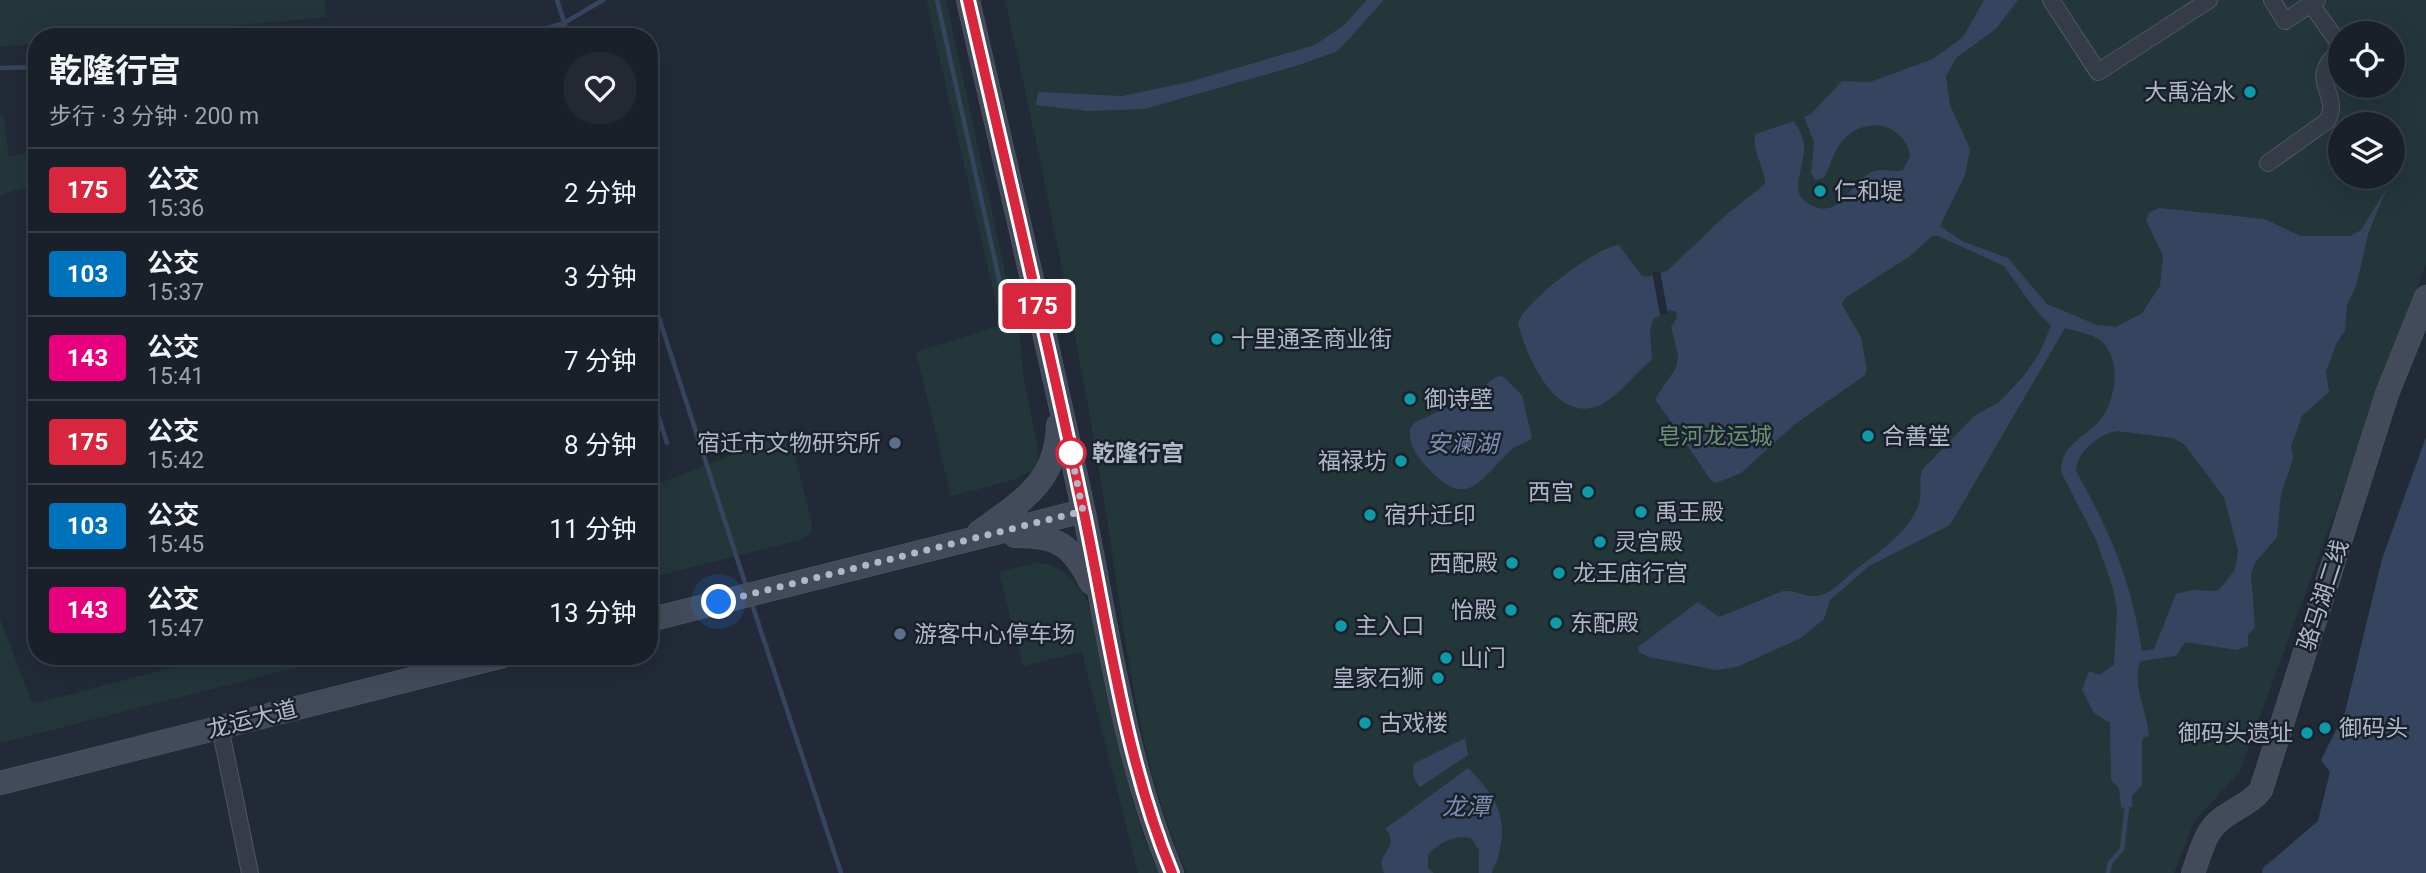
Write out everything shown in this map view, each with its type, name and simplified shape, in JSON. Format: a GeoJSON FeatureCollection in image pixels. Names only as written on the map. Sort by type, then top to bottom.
{"type":"FeatureCollection","features":[{"type":"Feature","properties":{"kind":"street"},"geometry":{"type":"LineString","coordinates":[[968,0],[1147,807],[1172,873]]}},
{"type":"Feature","properties":{"kind":"street"},"geometry":{"type":"LineString","coordinates":[[2051,0],[2098,72],[2209,0]]}},
{"type":"Feature","properties":{"kind":"street"},"geometry":{"type":"LineString","coordinates":[[2272,0],[2285,21],[2314,2],[2328,25]]}},
{"type":"Feature","properties":{"kind":"street"},"geometry":{"type":"LineString","coordinates":[[2328,60],[2323,70],[2328,96]]}},
{"type":"Feature","properties":{"kind":"street"},"geometry":{"type":"LineString","coordinates":[[2267,163],[2327,121],[2328,98]]}},
{"type":"Feature","properties":{"kind":"street","name":"骆马湖二线"},"geometry":{"type":"LineString","coordinates":[[2193,873],[2210,831],[2225,817],[2254,799],[2262,790],[2387,394],[2426,297]]}},
{"type":"Feature","properties":{"kind":"street"},"geometry":{"type":"LineString","coordinates":[[974,538],[1033,491],[1045,477],[1057,449],[1059,401]]}},
{"type":"Feature","properties":{"kind":"street"},"geometry":{"type":"LineString","coordinates":[[658,618],[1083,511]]}},
{"type":"Feature","properties":{"kind":"street"},"geometry":{"type":"LineString","coordinates":[[974,538],[1028,535],[1059,542],[1079,561],[1103,606]]}},
{"type":"Feature","properties":{"kind":"street","name":"龙运大道"},"geometry":{"type":"LineString","coordinates":[[0,783],[467,665]]}},
{"type":"Feature","properties":{"kind":"street"},"geometry":{"type":"LineString","coordinates":[[220,727],[250,873]]}},
{"type":"Feature","properties":{"kind":"green space"},"geometry":{"type":"Polygon","coordinates":[[[0,0],[324,0],[327,17],[208,28],[28,28],[28,44],[0,47],[0,0]]]}},
{"type":"Feature","properties":{"kind":"green space"},"geometry":{"type":"Polygon","coordinates":[[[926,0],[946,0],[1021,345],[1023,375],[1038,459],[1034,469],[1014,480],[951,496],[916,352],[1001,325],[926,0]]]}},
{"type":"Feature","properties":{"kind":"green space","name":"皂河龙运城"},"geometry":{"type":"Polygon","coordinates":[[[1005,0],[2426,0],[2426,264],[2240,771],[2194,822],[2174,873],[1187,873],[1169,829],[1142,732],[1080,361],[1005,0]]]}},
{"type":"Feature","properties":{"kind":"green space"},"geometry":{"type":"Polygon","coordinates":[[[0,115],[4,115],[9,157],[28,153],[28,187],[0,195],[0,115]]]}},
{"type":"Feature","properties":{"kind":"green space"},"geometry":{"type":"Polygon","coordinates":[[[789,433],[812,523],[811,534],[799,540],[658,576],[658,484],[789,433]]]}},
{"type":"Feature","properties":{"kind":"green space"},"geometry":{"type":"Polygon","coordinates":[[[1034,563],[1056,567],[1068,575],[1087,601],[1097,632],[1133,801],[1159,873],[1138,873],[1082,652],[1023,666],[999,572],[1034,563]]]}},
{"type":"Feature","properties":{"kind":"green space"},"geometry":{"type":"Polygon","coordinates":[[[0,619],[33,704],[182,665],[307,665],[0,743],[0,619]]]}},
{"type":"Feature","properties":{"kind":"water"},"geometry":{"type":"Polygon","coordinates":[[[1367,0],[1384,0],[1338,51],[1296,66],[1144,109],[1088,111],[1036,105],[1038,92],[1122,96],[1189,82],[1315,45],[1344,25],[1367,0]]]}},
{"type":"Feature","properties":{"kind":"water"},"geometry":{"type":"Polygon","coordinates":[[[1984,0],[2018,0],[1996,29],[1957,57],[1946,76],[1950,105],[1970,149],[1965,175],[1940,226],[1962,241],[2008,258],[2047,304],[2097,325],[2116,327],[2142,313],[2160,286],[2163,256],[2146,220],[2149,213],[2159,208],[2265,219],[2300,236],[2350,236],[2361,230],[2387,189],[2369,231],[2356,286],[2347,305],[2345,330],[2336,344],[2326,372],[2329,392],[2302,416],[2291,446],[2293,459],[2281,494],[2277,537],[2255,563],[2251,574],[2255,627],[2248,635],[2248,646],[2237,650],[2185,642],[2176,656],[2140,661],[2139,689],[2149,736],[2142,741],[2142,785],[2132,796],[2132,807],[2121,808],[2119,788],[2111,780],[2110,723],[2094,713],[2082,690],[2089,671],[2099,675],[2114,665],[2117,610],[2113,588],[2096,540],[2061,472],[2065,454],[2102,418],[2111,400],[2114,368],[2108,349],[2101,341],[2089,334],[2065,328],[1950,525],[1869,566],[1830,600],[1824,619],[1801,638],[1737,667],[1716,670],[1649,657],[1639,652],[1638,647],[1698,602],[1719,617],[1783,591],[1818,596],[1836,587],[1906,527],[1918,507],[1922,470],[1974,416],[1999,402],[2023,377],[2039,354],[2051,326],[2034,308],[2004,266],[1938,236],[1932,236],[1910,256],[1845,298],[1842,305],[1861,337],[1867,370],[1864,376],[1795,424],[1741,473],[1716,483],[1711,480],[1655,399],[1676,368],[1678,355],[1671,327],[1677,318],[1676,312],[1670,310],[1653,319],[1650,331],[1652,360],[1606,402],[1583,409],[1568,405],[1545,383],[1535,368],[1518,323],[1546,290],[1579,265],[1609,248],[1619,245],[1642,276],[1667,271],[1728,213],[1765,184],[1756,152],[1756,134],[1794,121],[1804,147],[1799,190],[1806,203],[1815,207],[1832,207],[1872,172],[1903,170],[1910,156],[1901,136],[1883,127],[1863,127],[1844,139],[1824,178],[1815,180],[1811,173],[1814,142],[1804,117],[1811,114],[1842,81],[1870,82],[1933,59],[1963,37],[1984,0]],[[2117,431],[2096,440],[2085,450],[2077,464],[2076,471],[2118,558],[2132,601],[2142,651],[2154,649],[2176,594],[2192,590],[2218,591],[2235,570],[2238,551],[2224,497],[2184,444],[2173,438],[2117,431]]]}},
{"type":"Feature","properties":{"kind":"water","name":"安澜湖"},"geometry":{"type":"Polygon","coordinates":[[[1502,376],[1522,395],[1532,438],[1510,451],[1473,486],[1453,488],[1441,481],[1420,459],[1412,445],[1410,429],[1414,423],[1473,395],[1496,377],[1502,376]]]}},
{"type":"Feature","properties":{"kind":"water"},"geometry":{"type":"Polygon","coordinates":[[[2426,437],[2426,873],[2262,873],[2263,868],[2318,821],[2330,772],[2321,760],[2345,712],[2382,559],[2426,437]]]}},
{"type":"Feature","properties":{"kind":"water"},"geometry":{"type":"Polygon","coordinates":[[[1465,738],[1468,755],[1420,787],[1414,776],[1415,763],[1465,738]]]}},
{"type":"Feature","properties":{"kind":"water","name":"龙潭"},"geometry":{"type":"Polygon","coordinates":[[[1468,768],[1493,798],[1501,818],[1501,843],[1492,873],[1479,873],[1479,850],[1471,838],[1464,837],[1437,846],[1428,855],[1428,868],[1434,873],[1384,873],[1381,863],[1391,842],[1385,829],[1468,768]]]}},
{"type":"Feature","properties":{"kind":"pier"},"geometry":{"type":"Polygon","coordinates":[[[1660,271],[1668,314],[1660,315],[1652,272],[1660,271]]]}},
{"type":"Feature","properties":{"kind":"waterway"},"geometry":{"type":"LineString","coordinates":[[557,0],[566,28]]}},
{"type":"Feature","properties":{"kind":"waterway"},"geometry":{"type":"LineString","coordinates":[[548,28],[564,23],[603,0]]}},
{"type":"Feature","properties":{"kind":"waterway"},"geometry":{"type":"LineString","coordinates":[[937,0],[1010,328]]}},
{"type":"Feature","properties":{"kind":"waterway"},"geometry":{"type":"LineString","coordinates":[[0,68],[28,67]]}},
{"type":"Feature","properties":{"kind":"waterway"},"geometry":{"type":"LineString","coordinates":[[658,315],[747,589]]}},
{"type":"Feature","properties":{"kind":"waterway"},"geometry":{"type":"LineString","coordinates":[[658,416],[667,443]]}},
{"type":"Feature","properties":{"kind":"waterway"},"geometry":{"type":"LineString","coordinates":[[751,601],[841,873]]}},
{"type":"Feature","properties":{"kind":"waterway"},"geometry":{"type":"LineString","coordinates":[[2108,873],[2110,863],[2122,849],[2127,807]]}},
{"type":"Feature","properties":{"kind":"bus line","name":"175"},"geometry":{"type":"LineString","coordinates":[[968,0],[1083,511],[1127,723],[1147,807],[1172,873]]}},
{"type":"Feature","properties":{"kind":"place","name":"大禹治水"},"geometry":{"type":"Point","coordinates":[2250,92]}},
{"type":"Feature","properties":{"kind":"place","name":"仁和堤"},"geometry":{"type":"Point","coordinates":[1820,191]}},
{"type":"Feature","properties":{"kind":"place","name":"十里通圣商业街"},"geometry":{"type":"Point","coordinates":[1217,339]}},
{"type":"Feature","properties":{"kind":"place","name":"御诗壁"},"geometry":{"type":"Point","coordinates":[1410,399]}},
{"type":"Feature","properties":{"kind":"place","name":"合善堂"},"geometry":{"type":"Point","coordinates":[1868,436]}},
{"type":"Feature","properties":{"kind":"place","name":"宿迁市文物研究所"},"geometry":{"type":"Point","coordinates":[895,443]}},
{"type":"Feature","properties":{"kind":"place","name":"乾隆行宫"},"geometry":{"type":"Point","coordinates":[1071,453]}},
{"type":"Feature","properties":{"kind":"place","name":"福禄坊"},"geometry":{"type":"Point","coordinates":[1401,461]}},
{"type":"Feature","properties":{"kind":"place","name":"西宫"},"geometry":{"type":"Point","coordinates":[1588,492]}},
{"type":"Feature","properties":{"kind":"place","name":"禹王殿"},"geometry":{"type":"Point","coordinates":[1641,512]}},
{"type":"Feature","properties":{"kind":"place","name":"宿升迁印"},"geometry":{"type":"Point","coordinates":[1370,515]}},
{"type":"Feature","properties":{"kind":"place","name":"灵宫殿"},"geometry":{"type":"Point","coordinates":[1600,542]}},
{"type":"Feature","properties":{"kind":"place","name":"西配殿"},"geometry":{"type":"Point","coordinates":[1512,563]}},
{"type":"Feature","properties":{"kind":"place","name":"龙王庙行宫"},"geometry":{"type":"Point","coordinates":[1559,573]}},
{"type":"Feature","properties":{"kind":"place","name":"怡殿"},"geometry":{"type":"Point","coordinates":[1511,610]}},
{"type":"Feature","properties":{"kind":"place","name":"东配殿"},"geometry":{"type":"Point","coordinates":[1556,623]}},
{"type":"Feature","properties":{"kind":"place","name":"主入口"},"geometry":{"type":"Point","coordinates":[1341,626]}},
{"type":"Feature","properties":{"kind":"place","name":"游客中心停车场"},"geometry":{"type":"Point","coordinates":[900,634]}},
{"type":"Feature","properties":{"kind":"place","name":"山门"},"geometry":{"type":"Point","coordinates":[1446,658]}},
{"type":"Feature","properties":{"kind":"place","name":"皇家石狮"},"geometry":{"type":"Point","coordinates":[1438,678]}},
{"type":"Feature","properties":{"kind":"place","name":"古戏楼"},"geometry":{"type":"Point","coordinates":[1365,723]}},
{"type":"Feature","properties":{"kind":"place","name":"御码头"},"geometry":{"type":"Point","coordinates":[2325,728]}},
{"type":"Feature","properties":{"kind":"place","name":"御码头遗址"},"geometry":{"type":"Point","coordinates":[2307,733]}},
{"type":"Feature","properties":{"kind":"route"},"geometry":{"type":"LineString","coordinates":[[719,602],[1083,511],[1071,453]]}}]}
